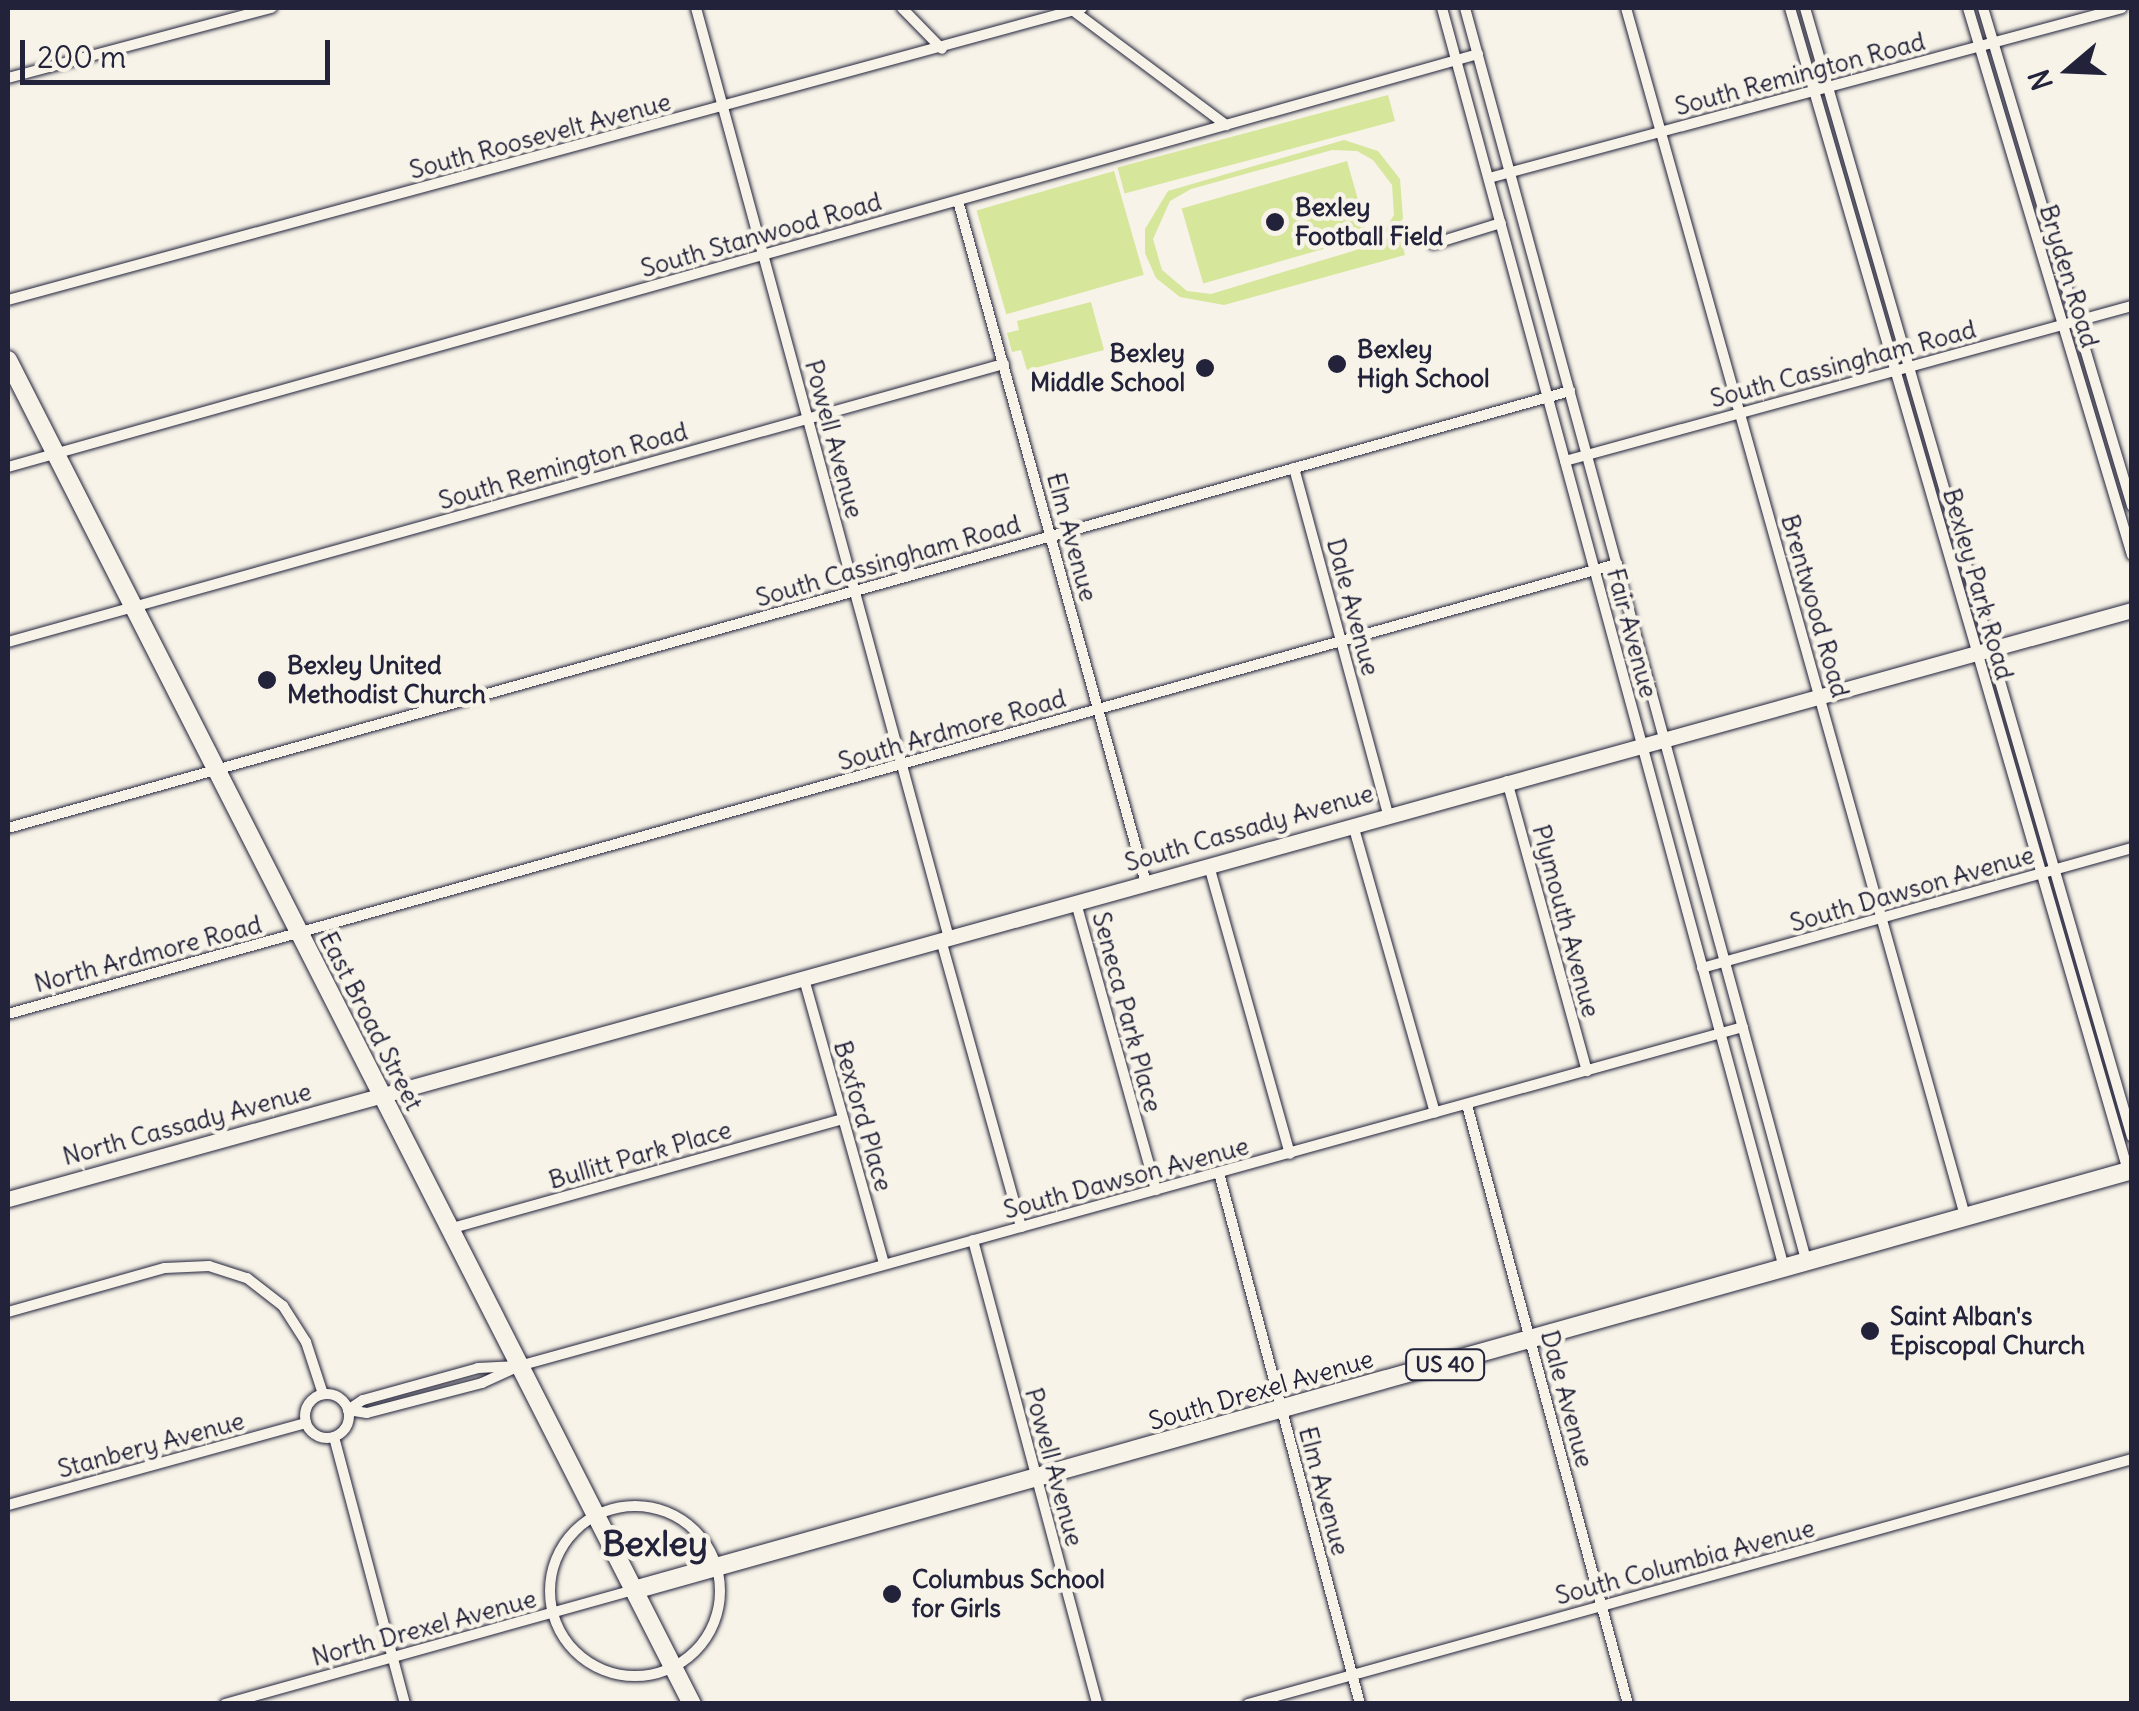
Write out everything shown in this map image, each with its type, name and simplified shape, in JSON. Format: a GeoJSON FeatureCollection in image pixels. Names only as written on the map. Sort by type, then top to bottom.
{"type":"FeatureCollection","features":[{"type":"Feature","properties":{"kind":"main road","name":"East Broad Street"},"geometry":{"type":"LineString","coordinates":[[8,360],[692,1704]]}},
{"type":"Feature","properties":{"kind":"main road","name":"South Drexel Avenue"},"geometry":{"type":"LineString","coordinates":[[634,1590],[2130,1170]]}},
{"type":"Feature","properties":{"kind":"street"},"geometry":{"type":"LineString","coordinates":[[8,78],[272,8]]}},
{"type":"Feature","properties":{"kind":"street","name":"Powell Avenue"},"geometry":{"type":"LineString","coordinates":[[696,8],[1022,1227]]}},
{"type":"Feature","properties":{"kind":"street"},"geometry":{"type":"LineString","coordinates":[[902,8],[942,49]]}},
{"type":"Feature","properties":{"kind":"street","name":"Fair Avenue"},"geometry":{"type":"LineString","coordinates":[[1442,8],[1784,1268]]}},
{"type":"Feature","properties":{"kind":"street","name":"Fair Avenue"},"geometry":{"type":"LineString","coordinates":[[1465,8],[1806,1260]]}},
{"type":"Feature","properties":{"kind":"street","name":"Brentwood Road"},"geometry":{"type":"LineString","coordinates":[[1626,8],[1965,1216]]}},
{"type":"Feature","properties":{"kind":"street","name":"Bexley Park Road"},"geometry":{"type":"LineString","coordinates":[[1790,8],[1896,370],[2054,870],[2132,1137]]}},
{"type":"Feature","properties":{"kind":"street","name":"Bexley Park Road"},"geometry":{"type":"LineString","coordinates":[[1804,8],[1908,367],[2042,874],[2130,1170]]}},
{"type":"Feature","properties":{"kind":"street","name":"Bryden Road"},"geometry":{"type":"LineString","coordinates":[[1968,8],[2132,555]]}},
{"type":"Feature","properties":{"kind":"street","name":"Bryden Road"},"geometry":{"type":"LineString","coordinates":[[1983,8],[2132,506]]}},
{"type":"Feature","properties":{"kind":"street","name":"South Remington Road"},"geometry":{"type":"LineString","coordinates":[[1488,178],[2122,8]]}},
{"type":"Feature","properties":{"kind":"street"},"geometry":{"type":"LineString","coordinates":[[1075,9],[1226,125]]}},
{"type":"Feature","properties":{"kind":"street","name":"South Roosevelt Avenue"},"geometry":{"type":"LineString","coordinates":[[8,300],[942,49],[1075,9]]}},
{"type":"Feature","properties":{"kind":"street","name":"South Stanwood Road"},"geometry":{"type":"LineString","coordinates":[[8,468],[1478,54]]}},
{"type":"Feature","properties":{"kind":"street","name":"Elm Avenue"},"geometry":{"type":"LineString","coordinates":[[958,200],[1146,883]]}},
{"type":"Feature","properties":{"kind":"street"},"geometry":{"type":"LineString","coordinates":[[1433,244],[1501,223]]}},
{"type":"Feature","properties":{"kind":"street","name":"South Cassingham Road"},"geometry":{"type":"LineString","coordinates":[[1565,460],[2132,306]]}},
{"type":"Feature","properties":{"kind":"street","name":"South Remington Road"},"geometry":{"type":"LineString","coordinates":[[8,642],[1004,364]]}},
{"type":"Feature","properties":{"kind":"street","name":"South Cassingham Road"},"geometry":{"type":"LineString","coordinates":[[8,828],[1570,391]]}},
{"type":"Feature","properties":{"kind":"street","name":"Dale Avenue"},"geometry":{"type":"LineString","coordinates":[[1294,468],[1388,815]]}},
{"type":"Feature","properties":{"kind":"street","name":"South Ardmore Road"},"geometry":{"type":"LineString","coordinates":[[298,934],[1617,564]]}},
{"type":"Feature","properties":{"kind":"street","name":"South Cassady Avenue"},"geometry":{"type":"LineString","coordinates":[[381,1096],[2132,610]]}},
{"type":"Feature","properties":{"kind":"street","name":"Plymouth Avenue"},"geometry":{"type":"LineString","coordinates":[[1507,782],[1587,1071]]}},
{"type":"Feature","properties":{"kind":"street"},"geometry":{"type":"LineString","coordinates":[[1353,825],[1434,1114]]}},
{"type":"Feature","properties":{"kind":"street","name":"South Dawson Avenue"},"geometry":{"type":"LineString","coordinates":[[1702,968],[2132,848]]}},
{"type":"Feature","properties":{"kind":"street"},"geometry":{"type":"LineString","coordinates":[[1209,866],[1290,1154]]}},
{"type":"Feature","properties":{"kind":"street","name":"Seneca Park Place"},"geometry":{"type":"LineString","coordinates":[[1076,902],[1156,1190]]}},
{"type":"Feature","properties":{"kind":"street","name":"North Ardmore Road"},"geometry":{"type":"LineString","coordinates":[[8,1014],[298,934]]}},
{"type":"Feature","properties":{"kind":"street","name":"Bexford Place"},"geometry":{"type":"LineString","coordinates":[[804,978],[884,1264]]}},
{"type":"Feature","properties":{"kind":"street","name":"South Dawson Avenue"},"geometry":{"type":"LineString","coordinates":[[519,1366],[1743,1028]]}},
{"type":"Feature","properties":{"kind":"street","name":"North Cassady Avenue"},"geometry":{"type":"LineString","coordinates":[[8,1199],[381,1096]]}},
{"type":"Feature","properties":{"kind":"street","name":"Dale Avenue"},"geometry":{"type":"LineString","coordinates":[[1467,1105],[1628,1704]]}},
{"type":"Feature","properties":{"kind":"street","name":"Bullitt Park Place"},"geometry":{"type":"LineString","coordinates":[[448,1230],[843,1119]]}},
{"type":"Feature","properties":{"kind":"street","name":"Elm Avenue"},"geometry":{"type":"LineString","coordinates":[[1219,1172],[1360,1704]]}},
{"type":"Feature","properties":{"kind":"street","name":"Powell Avenue"},"geometry":{"type":"LineString","coordinates":[[973,1240],[1097,1704]]}},
{"type":"Feature","properties":{"kind":"street"},"geometry":{"type":"LineString","coordinates":[[8,1312],[165,1268],[209,1266],[247,1278],[283,1306],[306,1342],[323,1394]]}},
{"type":"Feature","properties":{"kind":"street"},"geometry":{"type":"LineString","coordinates":[[348,1410],[363,1400],[478,1368],[519,1366]]}},
{"type":"Feature","properties":{"kind":"street"},"geometry":{"type":"LineString","coordinates":[[323,1394],[338,1396],[348,1410],[345,1428],[334,1436],[320,1437],[306,1423],[310,1401],[323,1394]]}},
{"type":"Feature","properties":{"kind":"street","name":"Stanbery Avenue"},"geometry":{"type":"LineString","coordinates":[[8,1505],[306,1423]]}},
{"type":"Feature","properties":{"kind":"street"},"geometry":{"type":"LineString","coordinates":[[334,1436],[405,1704]]}},
{"type":"Feature","properties":{"kind":"street","name":"South Columbia Avenue"},"geometry":{"type":"LineString","coordinates":[[1248,1704],[2132,1458]]}},
{"type":"Feature","properties":{"kind":"street"},"geometry":{"type":"LineString","coordinates":[[630,1505],[678,1516],[700,1537],[717,1567],[714,1626],[698,1650],[674,1667],[637,1677],[600,1670],[570,1647],[552,1613],[557,1557],[573,1532],[596,1515],[630,1505]]}},
{"type":"Feature","properties":{"kind":"street","name":"North Drexel Avenue"},"geometry":{"type":"LineString","coordinates":[[225,1704],[634,1590]]}},
{"type":"Feature","properties":{"kind":"green space"},"geometry":{"type":"Polygon","coordinates":[[[1388,95],[1395,121],[1125,194],[1118,167],[1388,95]]]}},
{"type":"Feature","properties":{"kind":"green space"},"geometry":{"type":"Polygon","coordinates":[[[1344,140],[1378,151],[1400,179],[1403,218],[1388,244],[1402,241],[1405,255],[1224,305],[1180,297],[1156,278],[1145,253],[1145,229],[1168,191],[1344,140]],[[1332,150],[1191,189],[1170,201],[1153,239],[1162,270],[1187,291],[1211,294],[1376,244],[1394,215],[1392,185],[1373,160],[1357,151],[1332,150]]]}},
{"type":"Feature","properties":{"kind":"green space","name":"Bexley Football Field"},"geometry":{"type":"Polygon","coordinates":[[[1347,161],[1368,236],[1203,283],[1182,208],[1347,161]]]}},
{"type":"Feature","properties":{"kind":"green space"},"geometry":{"type":"Polygon","coordinates":[[[1114,171],[1144,275],[1006,314],[977,210],[1114,171]]]}},
{"type":"Feature","properties":{"kind":"green space"},"geometry":{"type":"Polygon","coordinates":[[[1091,302],[1104,350],[1027,370],[1021,350],[1012,352],[1007,333],[1019,330],[1017,321],[1091,302]]]}},
{"type":"Feature","properties":{"kind":"place","name":"Bexley Football Field"},"geometry":{"type":"Point","coordinates":[1275,222]}},
{"type":"Feature","properties":{"kind":"place","name":"Bexley High School"},"geometry":{"type":"Point","coordinates":[1337,364]}},
{"type":"Feature","properties":{"kind":"place","name":"Bexley Middle School"},"geometry":{"type":"Point","coordinates":[1205,368]}},
{"type":"Feature","properties":{"kind":"place","name":"Bexley United Methodist Church"},"geometry":{"type":"Point","coordinates":[267,680]}},
{"type":"Feature","properties":{"kind":"place","name":"Saint Alban's Episcopal Church"},"geometry":{"type":"Point","coordinates":[1870,1331]}},
{"type":"Feature","properties":{"kind":"place","name":"Columbus School for Girls"},"geometry":{"type":"Point","coordinates":[892,1594]}},
{"type":"Feature","properties":{"kind":"district","name":"Bexley"},"geometry":{"type":"Point","coordinates":[655,1543]}}]}
